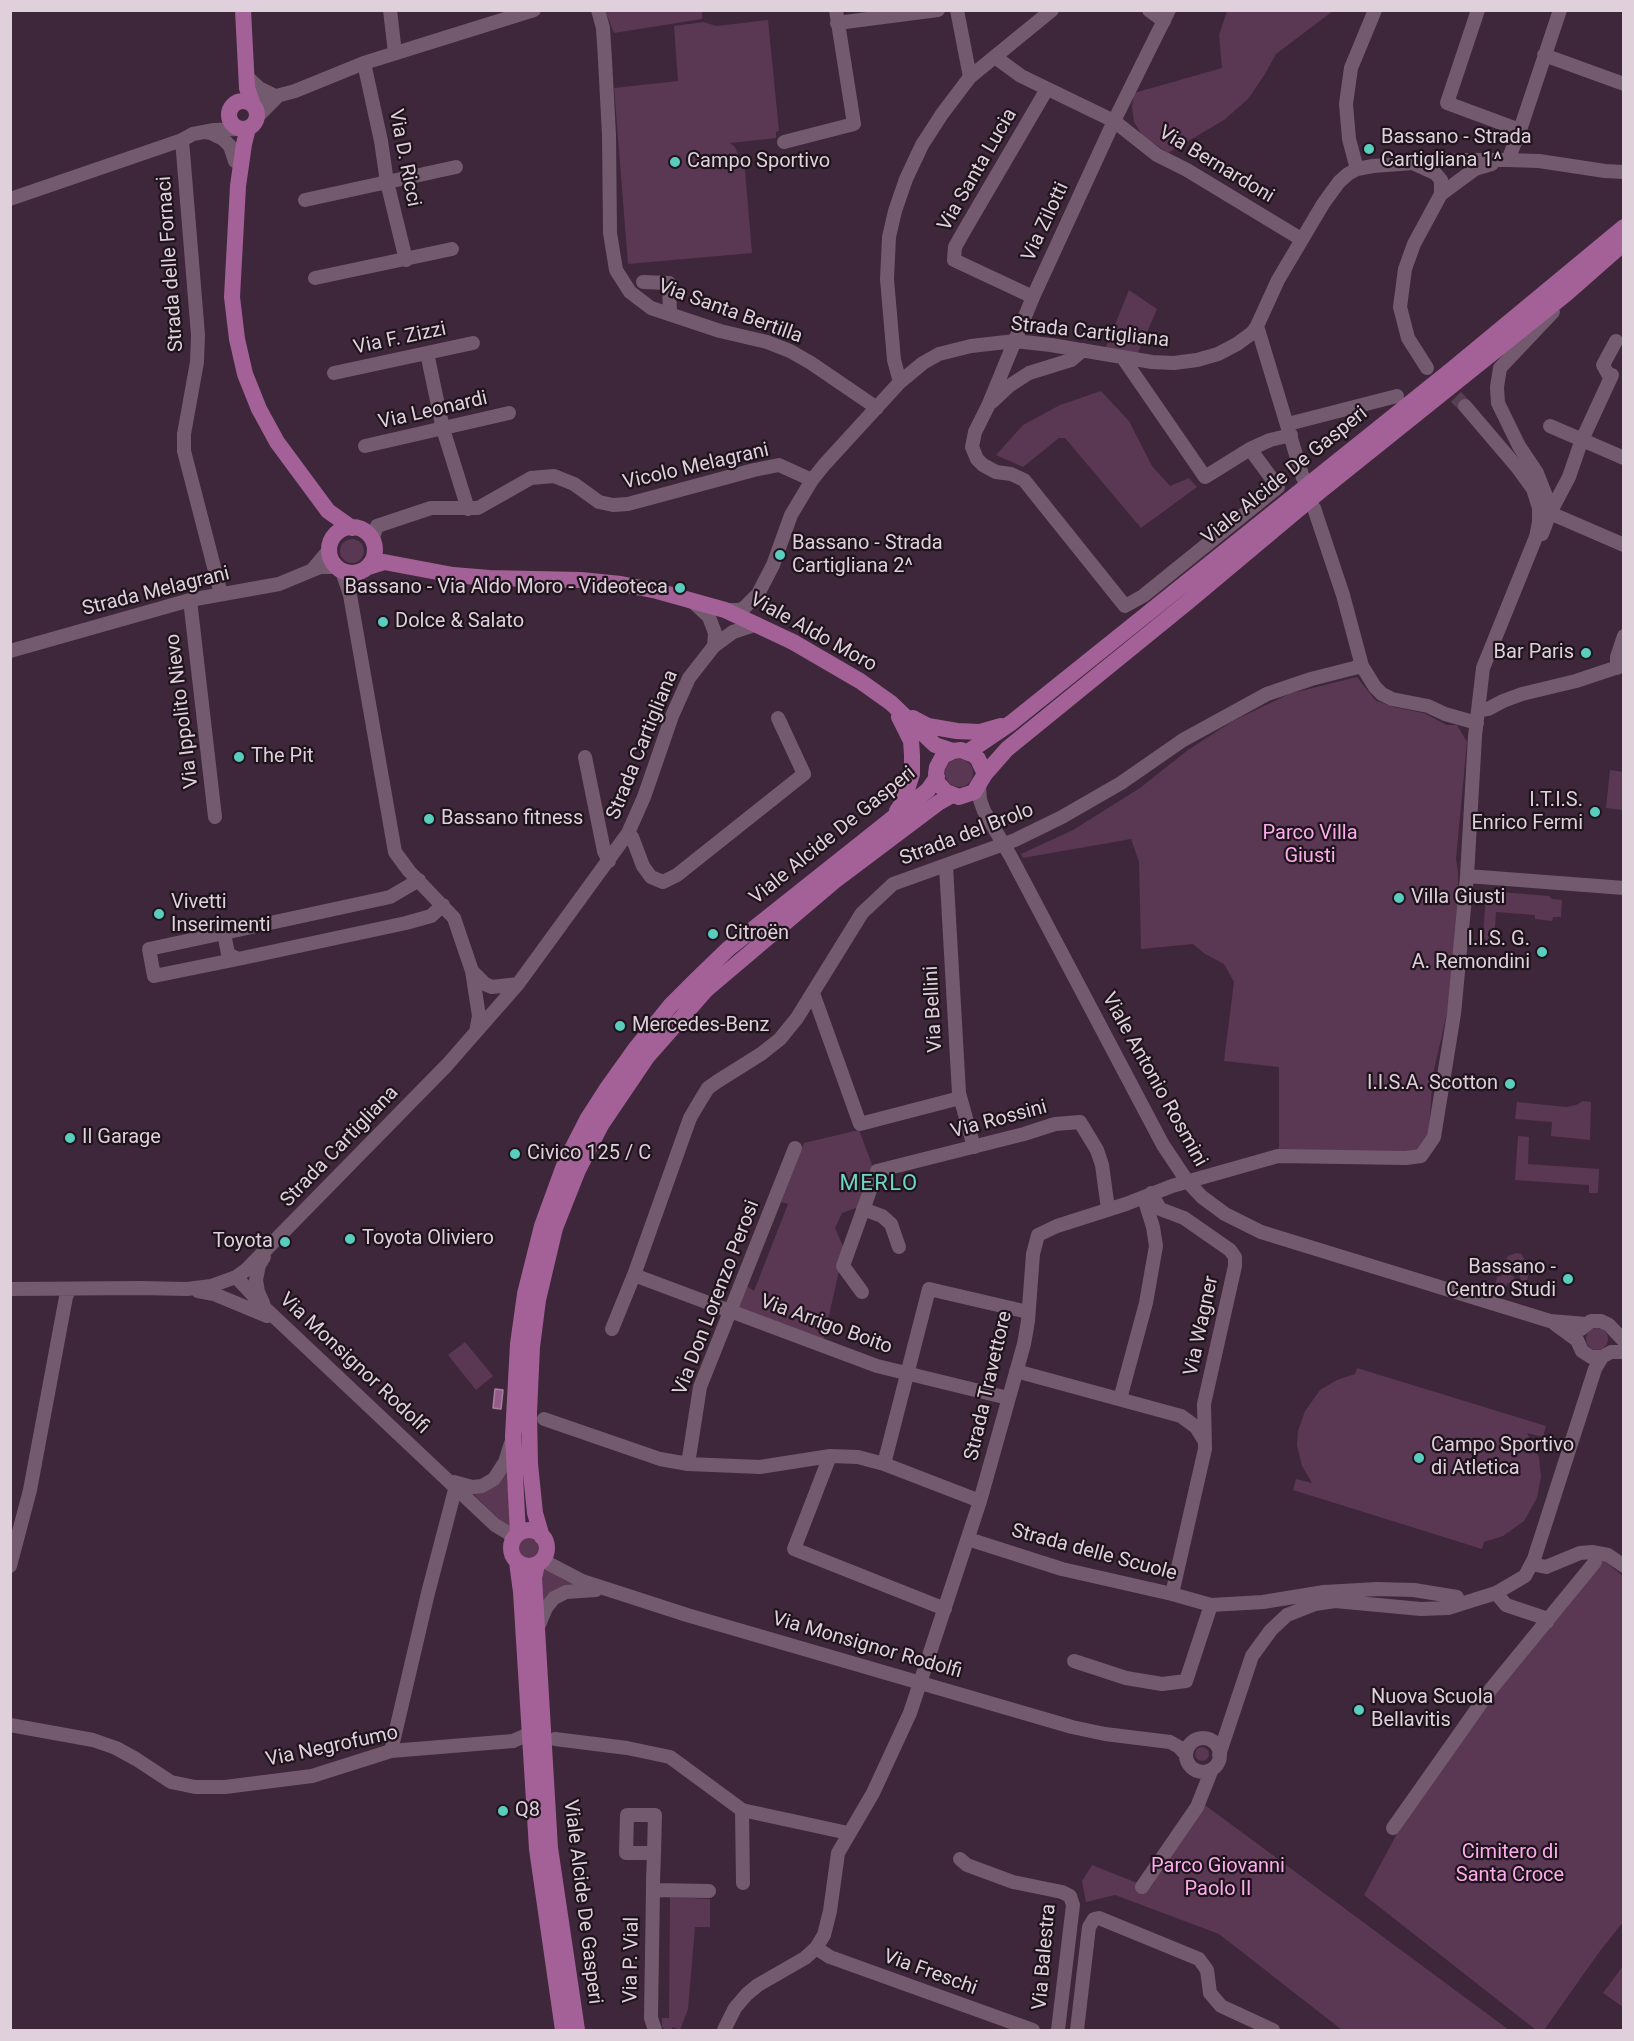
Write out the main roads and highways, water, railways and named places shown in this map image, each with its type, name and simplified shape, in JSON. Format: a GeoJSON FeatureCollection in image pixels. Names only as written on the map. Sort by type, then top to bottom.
{"type":"FeatureCollection","features":[{"type":"Feature","properties":{"kind":"main road","name":"Viale Aldo Moro"},"geometry":{"type":"LineString","coordinates":[[238,186],[235,161],[247,88],[243,10]]}},
{"type":"Feature","properties":{"kind":"main road","name":"Viale Aldo Moro"},"geometry":{"type":"LineString","coordinates":[[243,32],[238,55],[237,91],[244,144],[238,186],[232,297],[237,339],[245,374],[259,410],[277,442],[316,498],[328,511],[354,528],[362,530],[373,543],[415,566]]}},
{"type":"Feature","properties":{"kind":"main road","name":"Viale Alcide De Gasperi"},"geometry":{"type":"LineString","coordinates":[[563,2031],[537,1849],[522,1592],[515,1546],[513,1436],[518,1344],[525,1294],[542,1226],[565,1163],[588,1119],[606,1090],[663,1014],[696,979],[728,949],[928,790],[943,756],[961,751],[1011,723],[1450,371],[1623,226]]}},
{"type":"Feature","properties":{"kind":"main road","name":"Viale Alcide De Gasperi"},"geometry":{"type":"LineString","coordinates":[[577,2031],[550,1848],[534,1578],[542,1552],[530,1464],[529,1423],[532,1347],[538,1300],[555,1228],[578,1170],[601,1125],[647,1057],[706,990],[837,879],[938,803],[956,796],[967,795],[1006,749],[1319,492],[1566,294],[1623,243]]}},
{"type":"Feature","properties":{"kind":"main road","name":"Viale Aldo Moro"},"geometry":{"type":"LineString","coordinates":[[316,498],[325,517],[331,560],[351,569],[384,562],[489,579],[581,580],[621,584],[725,610],[763,626],[830,663],[896,708],[935,745],[961,751]]}},
{"type":"Feature","properties":{"kind":"main road"},"geometry":{"type":"LineString","coordinates":[[329,546],[341,530],[354,528]]}},
{"type":"Feature","properties":{"kind":"main road"},"geometry":{"type":"LineString","coordinates":[[351,569],[372,561],[373,543]]}},
{"type":"Feature","properties":{"kind":"main road"},"geometry":{"type":"LineString","coordinates":[[896,708],[928,726],[957,731],[980,732],[1011,723]]}},
{"type":"Feature","properties":{"kind":"main road"},"geometry":{"type":"LineString","coordinates":[[893,816],[906,794],[912,774],[910,741],[896,708]]}},
{"type":"Feature","properties":{"kind":"main road","name":"Viale Aldo Moro"},"geometry":{"type":"LineString","coordinates":[[926,736],[937,772]]}},
{"type":"Feature","properties":{"kind":"main road"},"geometry":{"type":"LineString","coordinates":[[961,751],[978,759],[982,780]]}},
{"type":"Feature","properties":{"kind":"main road","name":"Viale Alcide De Gasperi"},"geometry":{"type":"LineString","coordinates":[[937,772],[941,788],[956,796]]}},
{"type":"Feature","properties":{"kind":"main road"},"geometry":{"type":"LineString","coordinates":[[523,1531],[533,1531],[542,1552],[527,1566],[515,1546],[523,1531]]}},
{"type":"Feature","properties":{"kind":"tunnel"},"geometry":{"type":"LineString","coordinates":[[1441,382],[1465,406]]}},
{"type":"Feature","properties":{"kind":"place","name":"Bassano - Strada Cartigliana 1^"},"geometry":{"type":"Point","coordinates":[1369,149]}},
{"type":"Feature","properties":{"kind":"place","name":"Campo Sportivo"},"geometry":{"type":"Point","coordinates":[675,162]}},
{"type":"Feature","properties":{"kind":"place","name":"Bassano - Strada Cartigliana 2^"},"geometry":{"type":"Point","coordinates":[780,555]}},
{"type":"Feature","properties":{"kind":"place","name":"Bassano - Via Aldo Moro - Videoteca"},"geometry":{"type":"Point","coordinates":[680,588]}},
{"type":"Feature","properties":{"kind":"place","name":"Dolce & Salato"},"geometry":{"type":"Point","coordinates":[383,622]}},
{"type":"Feature","properties":{"kind":"place","name":"Bar Paris"},"geometry":{"type":"Point","coordinates":[1586,653]}},
{"type":"Feature","properties":{"kind":"place","name":"The Pit"},"geometry":{"type":"Point","coordinates":[239,757]}},
{"type":"Feature","properties":{"kind":"place","name":"I.T.I.S. Enrico Fermi"},"geometry":{"type":"Point","coordinates":[1595,812]}},
{"type":"Feature","properties":{"kind":"place","name":"Bassano fitness"},"geometry":{"type":"Point","coordinates":[429,819]}},
{"type":"Feature","properties":{"kind":"place","name":"Villa Giusti"},"geometry":{"type":"Point","coordinates":[1399,898]}},
{"type":"Feature","properties":{"kind":"place","name":"Vivetti Inserimenti"},"geometry":{"type":"Point","coordinates":[159,914]}},
{"type":"Feature","properties":{"kind":"place","name":"Citroën"},"geometry":{"type":"Point","coordinates":[713,934]}},
{"type":"Feature","properties":{"kind":"place","name":"I.I.S. G. A. Remondini"},"geometry":{"type":"Point","coordinates":[1542,952]}},
{"type":"Feature","properties":{"kind":"place","name":"Mercedes-Benz"},"geometry":{"type":"Point","coordinates":[620,1026]}},
{"type":"Feature","properties":{"kind":"place","name":"I.I.S.A. Scotton"},"geometry":{"type":"Point","coordinates":[1510,1084]}},
{"type":"Feature","properties":{"kind":"place","name":"Il Garage"},"geometry":{"type":"Point","coordinates":[70,1138]}},
{"type":"Feature","properties":{"kind":"place","name":"Civico 125 / C"},"geometry":{"type":"Point","coordinates":[515,1154]}},
{"type":"Feature","properties":{"kind":"place","name":"Toyota Oliviero"},"geometry":{"type":"Point","coordinates":[350,1239]}},
{"type":"Feature","properties":{"kind":"place","name":"Toyota"},"geometry":{"type":"Point","coordinates":[285,1242]}},
{"type":"Feature","properties":{"kind":"place","name":"Bassano - Centro Studi"},"geometry":{"type":"Point","coordinates":[1568,1279]}},
{"type":"Feature","properties":{"kind":"place","name":"Campo Sportivo di Atletica"},"geometry":{"type":"Point","coordinates":[1419,1458]}},
{"type":"Feature","properties":{"kind":"place","name":"Nuova Scuola Bellavitis"},"geometry":{"type":"Point","coordinates":[1359,1710]}},
{"type":"Feature","properties":{"kind":"place","name":"Q8"},"geometry":{"type":"Point","coordinates":[503,1811]}},
{"type":"Feature","properties":{"kind":"district","name":"MERLO"},"geometry":{"type":"Point","coordinates":[879,1184]}},
{"type":"Feature","properties":{"kind":"park label","name":"Parco Villa Giusti"},"geometry":{"type":"Point","coordinates":[1310,846]}},
{"type":"Feature","properties":{"kind":"park label","name":"Cimitero di Santa Croce"},"geometry":{"type":"Point","coordinates":[1510,1864]}},
{"type":"Feature","properties":{"kind":"park label","name":"Parco Giovanni Paolo II"},"geometry":{"type":"Point","coordinates":[1218,1878]}}]}
